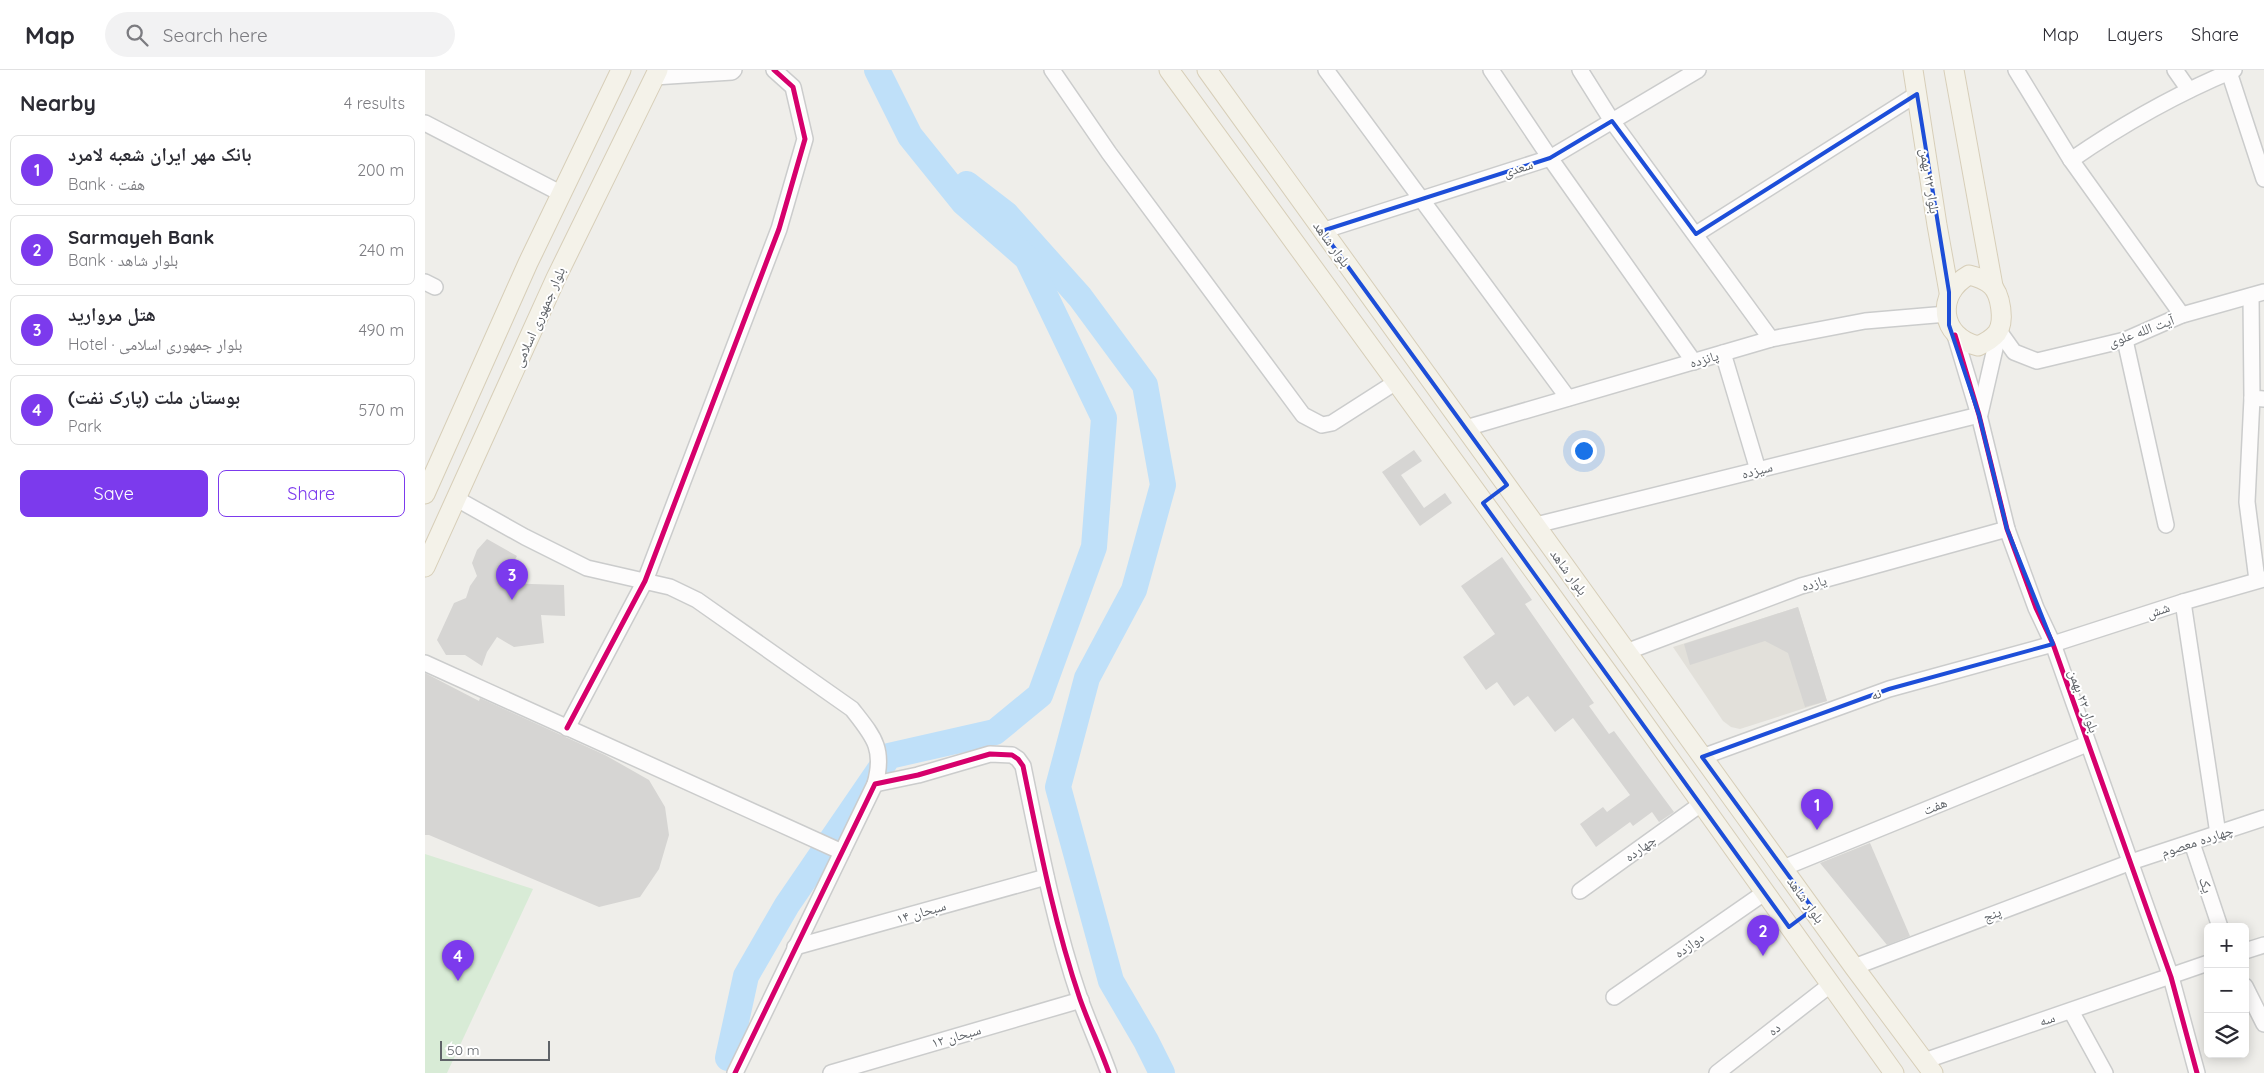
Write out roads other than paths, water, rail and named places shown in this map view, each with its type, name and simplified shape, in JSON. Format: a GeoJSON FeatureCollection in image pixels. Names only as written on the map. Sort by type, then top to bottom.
{"type":"FeatureCollection","features":[{"type":"Feature","properties":{"kind":"main road"},"geometry":{"type":"LineString","coordinates":[[426,488],[529,263],[621,70]]}},
{"type":"Feature","properties":{"kind":"main road","name":"بلوار شاهد"},"geometry":{"type":"LineString","coordinates":[[1169,70],[1701,804],[1893,1073]]}},
{"type":"Feature","properties":{"kind":"main road","name":"بلوار شاهد"},"geometry":{"type":"LineString","coordinates":[[1207,70],[1853,967],[1928,1067]]}},
{"type":"Feature","properties":{"kind":"main road","name":"بلوار ۲۲ بهمن"},"geometry":{"type":"LineString","coordinates":[[1913,70],[1949,292]]}},
{"type":"Feature","properties":{"kind":"main road"},"geometry":{"type":"LineString","coordinates":[[1955,70],[1993,286],[2000,307],[1999,331],[1990,340],[1978,346],[1965,343],[1955,335],[1947,314],[1949,292],[1957,282],[1969,275],[1983,278],[1993,286]]}},
{"type":"Feature","properties":{"kind":"main road","name":"بلوار جمهوری اسلامی"},"geometry":{"type":"LineString","coordinates":[[425,567],[556,278],[656,73]]}},
{"type":"Feature","properties":{"kind":"main road"},"geometry":{"type":"LineString","coordinates":[[529,263],[556,278]]}},
{"type":"Feature","properties":{"kind":"main road"},"geometry":{"type":"LineString","coordinates":[[1483,503],[1507,485]]}},
{"type":"Feature","properties":{"kind":"main road"},"geometry":{"type":"LineString","coordinates":[[1789,927],[1813,909]]}},
{"type":"Feature","properties":{"kind":"street"},"geometry":{"type":"LineString","coordinates":[[656,73],[732,72],[734,70]]}},
{"type":"Feature","properties":{"kind":"street"},"geometry":{"type":"LineString","coordinates":[[567,728],[645,581],[779,229],[805,139],[793,87],[774,70]]}},
{"type":"Feature","properties":{"kind":"street"},"geometry":{"type":"LineString","coordinates":[[1052,70],[1109,153],[1303,415],[1321,425],[1332,423],[1396,382]]}},
{"type":"Feature","properties":{"kind":"street"},"geometry":{"type":"LineString","coordinates":[[1326,70],[1568,398]]}},
{"type":"Feature","properties":{"kind":"street"},"geometry":{"type":"LineString","coordinates":[[1491,70],[1549,158],[1694,362]]}},
{"type":"Feature","properties":{"kind":"street"},"geometry":{"type":"LineString","coordinates":[[1580,70],[1613,121],[1771,339]]}},
{"type":"Feature","properties":{"kind":"street","name":"سعدی"},"geometry":{"type":"LineString","coordinates":[[1322,231],[1549,158],[1698,70]]}},
{"type":"Feature","properties":{"kind":"street"},"geometry":{"type":"LineString","coordinates":[[2016,70],[2071,160],[2182,316]]}},
{"type":"Feature","properties":{"kind":"street"},"geometry":{"type":"LineString","coordinates":[[2175,70],[2189,90]]}},
{"type":"Feature","properties":{"kind":"street"},"geometry":{"type":"LineString","coordinates":[[2071,160],[2118,127],[2189,90],[2232,71],[2264,179]]}},
{"type":"Feature","properties":{"kind":"street"},"geometry":{"type":"LineString","coordinates":[[1696,234],[1917,94]]}},
{"type":"Feature","properties":{"kind":"street"},"geometry":{"type":"LineString","coordinates":[[425,123],[563,194]]}},
{"type":"Feature","properties":{"kind":"street"},"geometry":{"type":"LineString","coordinates":[[2257,294],[2258,398],[2247,502],[2260,579]]}},
{"type":"Feature","properties":{"kind":"street","name":"آیت الله علوی"},"geometry":{"type":"LineString","coordinates":[[1999,331],[2014,352],[2037,361],[2125,340],[2182,316],[2257,294]]}},
{"type":"Feature","properties":{"kind":"street","name":"پانزده"},"geometry":{"type":"LineString","coordinates":[[1466,428],[1771,339],[1865,321],[1947,314]]}},
{"type":"Feature","properties":{"kind":"street","name":"بلوار ۲۲ بهمن"},"geometry":{"type":"LineString","coordinates":[[1979,416],[1999,331]]}},
{"type":"Feature","properties":{"kind":"street","name":"بلوار ۲۲ بهمن"},"geometry":{"type":"LineString","coordinates":[[1955,335],[1979,416],[2007,529],[2035,608],[2053,644],[2087,744],[2131,862],[2171,977],[2197,1073]]}},
{"type":"Feature","properties":{"kind":"street"},"geometry":{"type":"LineString","coordinates":[[2125,340],[2166,525]]}},
{"type":"Feature","properties":{"kind":"street"},"geometry":{"type":"LineString","coordinates":[[1723,353],[1758,470]]}},
{"type":"Feature","properties":{"kind":"street","name":"سیزده"},"geometry":{"type":"LineString","coordinates":[[1535,525],[1979,416]]}},
{"type":"Feature","properties":{"kind":"street"},"geometry":{"type":"LineString","coordinates":[[457,499],[525,537],[587,568],[670,587],[697,600],[852,709],[869,730],[879,749],[880,767],[875,784],[735,1073]]}},
{"type":"Feature","properties":{"kind":"street","name":"یازده"},"geometry":{"type":"LineString","coordinates":[[1626,652],[1801,586],[2007,529]]}},
{"type":"Feature","properties":{"kind":"street","name":"شش"},"geometry":{"type":"LineString","coordinates":[[2053,644],[2260,579]]}},
{"type":"Feature","properties":{"kind":"street"},"geometry":{"type":"LineString","coordinates":[[2183,602],[2218,834]]}},
{"type":"Feature","properties":{"kind":"street","name":"نه"},"geometry":{"type":"LineString","coordinates":[[1702,757],[1889,689],[2053,644]]}},
{"type":"Feature","properties":{"kind":"street"},"geometry":{"type":"LineString","coordinates":[[425,663],[842,852]]}},
{"type":"Feature","properties":{"kind":"street","name":"هفت"},"geometry":{"type":"LineString","coordinates":[[1783,868],[2087,744]]}},
{"type":"Feature","properties":{"kind":"street"},"geometry":{"type":"LineString","coordinates":[[875,784],[918,775],[990,754],[1012,755],[1018,759],[1023,766],[1046,878],[1081,1000],[1109,1073]]}},
{"type":"Feature","properties":{"kind":"street","name":"چهارده"},"geometry":{"type":"LineString","coordinates":[[1580,891],[1701,804]]}},
{"type":"Feature","properties":{"kind":"street","name":"چهارده معصوم"},"geometry":{"type":"LineString","coordinates":[[2131,862],[2264,818]]}},
{"type":"Feature","properties":{"kind":"street","name":"یک"},"geometry":{"type":"LineString","coordinates":[[2192,843],[2219,923]]}},
{"type":"Feature","properties":{"kind":"street","name":"پنج"},"geometry":{"type":"LineString","coordinates":[[1853,967],[2131,862]]}},
{"type":"Feature","properties":{"kind":"street","name":"سبحان ۱۴"},"geometry":{"type":"LineString","coordinates":[[795,948],[1046,878]]}},
{"type":"Feature","properties":{"kind":"street","name":"دوازده"},"geometry":{"type":"LineString","coordinates":[[1614,997],[1764,892]]}},
{"type":"Feature","properties":{"kind":"street"},"geometry":{"type":"LineString","coordinates":[[2249,950],[2264,945]]}},
{"type":"Feature","properties":{"kind":"street","name":"سه"},"geometry":{"type":"LineString","coordinates":[[1928,1067],[2071,1011],[2204,965]]}},
{"type":"Feature","properties":{"kind":"street","name":"ده"},"geometry":{"type":"LineString","coordinates":[[1717,1073],[1830,985]]}},
{"type":"Feature","properties":{"kind":"street"},"geometry":{"type":"LineString","coordinates":[[2249,994],[2264,1024]]}},
{"type":"Feature","properties":{"kind":"street","name":"سبحان ۱۲"},"geometry":{"type":"LineString","coordinates":[[831,1073],[1081,1000]]}},
{"type":"Feature","properties":{"kind":"street"},"geometry":{"type":"LineString","coordinates":[[2071,1011],[2105,1073]]}},
{"type":"Feature","properties":{"kind":"waterway"},"geometry":{"type":"LineString","coordinates":[[728,1058],[746,976],[787,905],[889,756],[995,732],[1040,695],[1094,547],[1104,418],[1027,258],[964,203],[910,136],[877,70]]}},
{"type":"Feature","properties":{"kind":"waterway"},"geometry":{"type":"LineString","coordinates":[[967,184],[1006,214],[1080,297],[1145,385],[1163,485],[1134,590],[1087,678],[1058,787],[1111,981],[1146,1041],[1162,1073]]}},
{"type":"Feature","properties":{"kind":"place","name":"هتل مروارید"},"geometry":{"type":"Point","coordinates":[512,600]}},
{"type":"Feature","properties":{"kind":"place","name":"بانک مهر ایران شعبه لامرد"},"geometry":{"type":"Point","coordinates":[1817,830]}},
{"type":"Feature","properties":{"kind":"place","name":"Sarmayeh Bank"},"geometry":{"type":"Point","coordinates":[1763,956]}},
{"type":"Feature","properties":{"kind":"place","name":"بوستان ملت (پارک نفت)"},"geometry":{"type":"Point","coordinates":[458,981]}}]}
